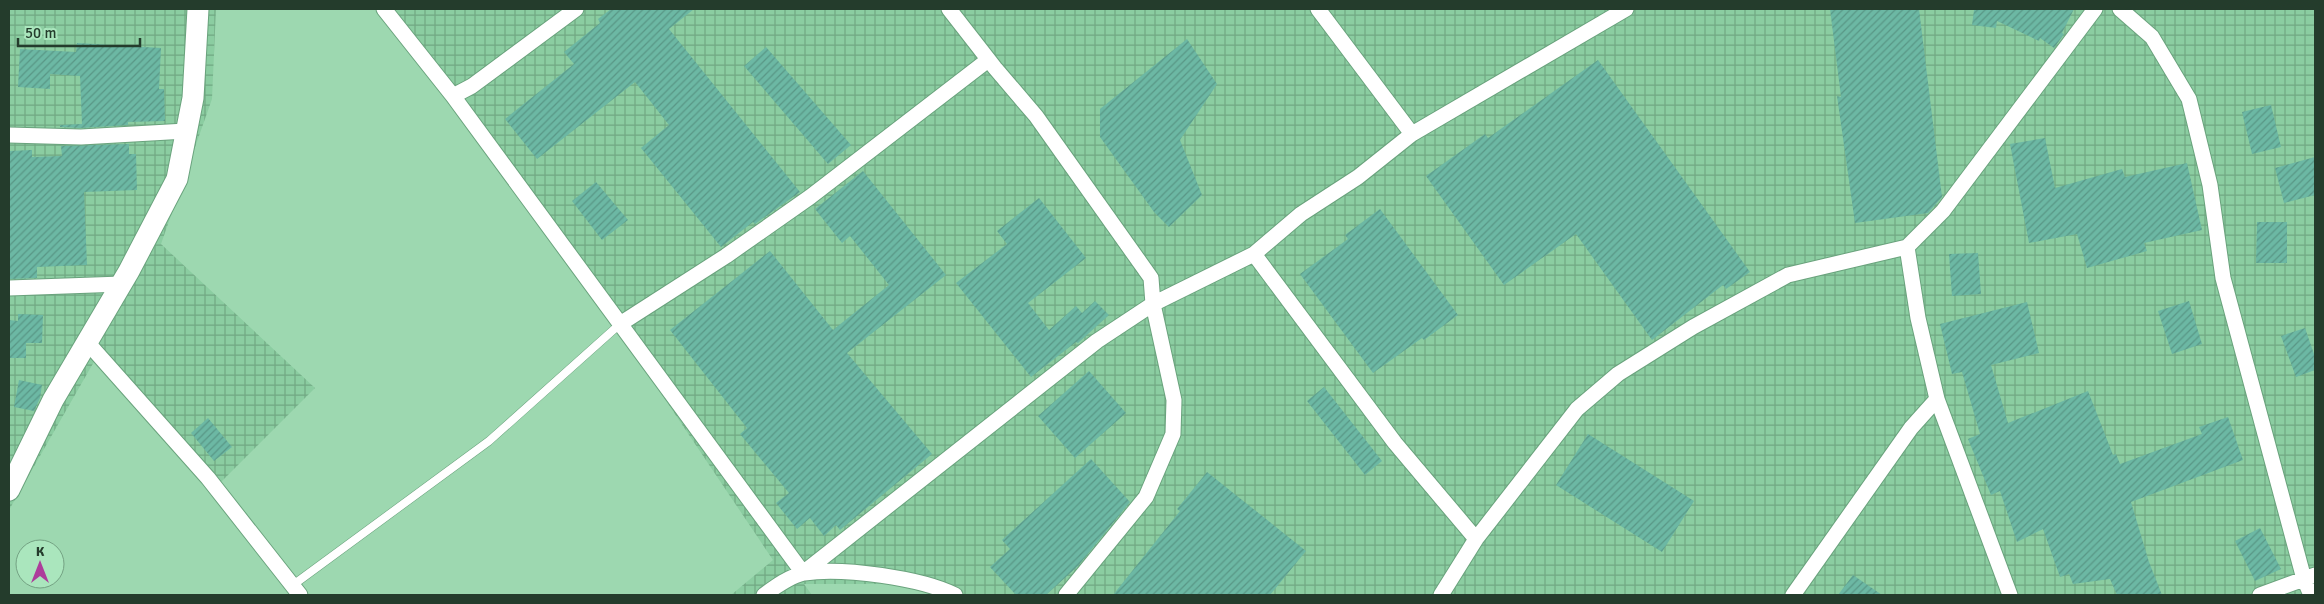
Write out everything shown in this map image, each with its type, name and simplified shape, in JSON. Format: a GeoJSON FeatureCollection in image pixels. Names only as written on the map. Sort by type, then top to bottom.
{"type":"FeatureCollection","features":[{"type":"Feature","properties":{"kind":"street"},"geometry":{"type":"LineString","coordinates":[[9,490],[53,400],[122,284],[177,179],[193,98],[198,9]]}},
{"type":"Feature","properties":{"kind":"street"},"geometry":{"type":"LineString","coordinates":[[384,9],[453,96],[803,573]]}},
{"type":"Feature","properties":{"kind":"street"},"geometry":{"type":"LineString","coordinates":[[453,96],[472,86],[576,9]]}},
{"type":"Feature","properties":{"kind":"street"},"geometry":{"type":"LineString","coordinates":[[949,9],[988,60],[1036,116],[1151,278],[1153,304],[1174,400],[1173,434],[1146,497],[1066,595]]}},
{"type":"Feature","properties":{"kind":"street"},"geometry":{"type":"LineString","coordinates":[[1318,9],[1412,134]]}},
{"type":"Feature","properties":{"kind":"street"},"geometry":{"type":"LineString","coordinates":[[764,595],[781,590],[1097,341],[1153,304],[1254,254],[1302,214],[1358,177],[1412,134],[1626,9]]}},
{"type":"Feature","properties":{"kind":"street"},"geometry":{"type":"LineString","coordinates":[[1441,595],[1476,539],[1578,409],[1618,374],[1693,327],[1788,275],[1907,247],[1943,211],[2095,9]]}},
{"type":"Feature","properties":{"kind":"street"},"geometry":{"type":"LineString","coordinates":[[2120,9],[2152,37],[2189,99],[2210,185],[2223,278],[2309,577],[2311,595]]}},
{"type":"Feature","properties":{"kind":"street"},"geometry":{"type":"LineString","coordinates":[[620,324],[810,197],[988,60]]}},
{"type":"Feature","properties":{"kind":"street"},"geometry":{"type":"LineString","coordinates":[[9,135],[81,137],[186,131]]}},
{"type":"Feature","properties":{"kind":"street"},"geometry":{"type":"LineString","coordinates":[[1907,247],[1918,318],[1936,399],[2010,595]]}},
{"type":"Feature","properties":{"kind":"street"},"geometry":{"type":"LineString","coordinates":[[1254,254],[1395,444],[1476,539]]}},
{"type":"Feature","properties":{"kind":"street"},"geometry":{"type":"LineString","coordinates":[[9,288],[122,284]]}},
{"type":"Feature","properties":{"kind":"street"},"geometry":{"type":"LineString","coordinates":[[87,342],[208,478],[296,590]]}},
{"type":"Feature","properties":{"kind":"street"},"geometry":{"type":"LineString","coordinates":[[1792,595],[1911,428],[1936,399]]}},
{"type":"Feature","properties":{"kind":"street"},"geometry":{"type":"LineString","coordinates":[[803,573],[854,573],[914,582],[956,595]]}},
{"type":"Feature","properties":{"kind":"street"},"geometry":{"type":"LineString","coordinates":[[2260,595],[2309,577]]}},
{"type":"Feature","properties":{"kind":"lane"},"geometry":{"type":"LineString","coordinates":[[296,590],[489,441],[620,324]]}},
{"type":"Feature","properties":{"kind":"shaded area"},"geometry":{"type":"Polygon","coordinates":[[[9,9],[216,9],[212,99],[161,244],[315,388],[217,486],[95,360],[9,510],[9,9]]]}},
{"type":"Feature","properties":{"kind":"shaded area"},"geometry":{"type":"Polygon","coordinates":[[[382,9],[2315,9],[2315,595],[945,595],[917,584],[804,584],[812,595],[731,595],[773,560],[642,365],[382,9]]]}},
{"type":"Feature","properties":{"kind":"building"},"geometry":{"type":"Polygon","coordinates":[[[611,9],[694,9],[669,29],[800,192],[755,224],[753,222],[721,247],[641,148],[669,125],[635,82],[537,159],[505,119],[574,64],[564,52],[600,23],[598,19],[611,9]]]}},
{"type":"Feature","properties":{"kind":"building"},"geometry":{"type":"Polygon","coordinates":[[[1830,9],[1919,9],[1942,197],[1928,213],[1855,223],[1837,96],[1841,97],[1830,9]]]}},
{"type":"Feature","properties":{"kind":"building"},"geometry":{"type":"Polygon","coordinates":[[[1972,9],[2074,9],[2062,33],[2064,34],[2054,48],[2040,38],[2039,41],[1997,21],[1996,28],[1972,25],[1974,10],[1972,9]]]}},
{"type":"Feature","properties":{"kind":"building"},"geometry":{"type":"Polygon","coordinates":[[[1187,39],[1217,84],[1180,140],[1202,195],[1169,227],[1154,212],[1100,137],[1100,109],[1187,39]]]}},
{"type":"Feature","properties":{"kind":"building"},"geometry":{"type":"Polygon","coordinates":[[[77,43],[161,48],[159,89],[164,89],[165,121],[128,122],[128,125],[81,128],[60,127],[60,125],[82,124],[80,76],[50,74],[50,89],[18,87],[20,49],[76,52],[77,43]]]}},
{"type":"Feature","properties":{"kind":"building"},"geometry":{"type":"Polygon","coordinates":[[[766,47],[851,145],[828,164],[744,66],[766,47]]]}},
{"type":"Feature","properties":{"kind":"building"},"geometry":{"type":"Polygon","coordinates":[[[1598,60],[1750,272],[1726,289],[1723,285],[1652,340],[1576,234],[1504,285],[1426,176],[1485,134],[1488,138],[1598,60]]]}},
{"type":"Feature","properties":{"kind":"building"},"geometry":{"type":"Polygon","coordinates":[[[2271,105],[2281,147],[2252,154],[2242,112],[2271,105]]]}},
{"type":"Feature","properties":{"kind":"building"},"geometry":{"type":"Polygon","coordinates":[[[2045,138],[2055,188],[2122,169],[2125,177],[2187,163],[2202,230],[2144,243],[2147,251],[2087,268],[2077,234],[2029,243],[2010,144],[2045,138]]]}},
{"type":"Feature","properties":{"kind":"building"},"geometry":{"type":"Polygon","coordinates":[[[129,144],[129,154],[136,154],[137,190],[84,192],[87,265],[37,267],[37,278],[9,279],[9,151],[32,150],[32,157],[62,156],[61,146],[129,144]]]}},
{"type":"Feature","properties":{"kind":"building"},"geometry":{"type":"Polygon","coordinates":[[[2315,157],[2315,195],[2284,203],[2275,168],[2315,157]]]}},
{"type":"Feature","properties":{"kind":"building"},"geometry":{"type":"Polygon","coordinates":[[[863,171],[946,275],[847,353],[932,454],[840,530],[836,525],[824,536],[810,518],[797,529],[776,503],[789,493],[740,434],[747,428],[670,330],[770,251],[833,330],[889,285],[850,236],[842,243],[815,209],[863,171]]]}},
{"type":"Feature","properties":{"kind":"building"},"geometry":{"type":"Polygon","coordinates":[[[596,182],[628,220],[602,240],[572,201],[596,182]]]}},
{"type":"Feature","properties":{"kind":"building"},"geometry":{"type":"Polygon","coordinates":[[[1039,198],[1086,258],[1028,303],[1049,330],[1076,306],[1082,313],[1095,301],[1109,315],[1078,343],[1076,342],[1031,377],[956,283],[1007,244],[997,231],[1039,198]]]}},
{"type":"Feature","properties":{"kind":"building"},"geometry":{"type":"Polygon","coordinates":[[[1380,209],[1458,315],[1373,373],[1300,274],[1348,239],[1345,235],[1380,209]]]}},
{"type":"Feature","properties":{"kind":"building"},"geometry":{"type":"Polygon","coordinates":[[[2257,222],[2287,222],[2287,263],[2256,263],[2257,222]]]}},
{"type":"Feature","properties":{"kind":"building"},"geometry":{"type":"Polygon","coordinates":[[[1978,253],[1981,294],[1952,296],[1949,254],[1978,253]]]}},
{"type":"Feature","properties":{"kind":"building"},"geometry":{"type":"Polygon","coordinates":[[[2189,301],[2202,344],[2172,354],[2158,311],[2189,301]]]}},
{"type":"Feature","properties":{"kind":"building"},"geometry":{"type":"Polygon","coordinates":[[[2027,302],[2039,353],[1991,365],[2008,423],[2088,391],[2113,455],[2116,454],[2120,464],[2202,434],[2199,427],[2228,417],[2243,460],[2131,502],[2149,562],[2162,595],[2117,595],[2110,579],[2073,584],[2069,574],[2060,577],[2043,529],[2017,542],[2000,491],[1991,495],[1968,439],[1980,434],[1962,372],[1952,374],[1940,324],[2027,302]]]}},
{"type":"Feature","properties":{"kind":"building"},"geometry":{"type":"Polygon","coordinates":[[[18,314],[43,315],[42,343],[26,343],[26,358],[9,358],[9,320],[18,321],[18,314]]]}},
{"type":"Feature","properties":{"kind":"building"},"geometry":{"type":"Polygon","coordinates":[[[2305,328],[2315,357],[2315,370],[2296,377],[2281,336],[2305,328]]]}},
{"type":"Feature","properties":{"kind":"building"},"geometry":{"type":"Polygon","coordinates":[[[1089,371],[1126,413],[1075,458],[1038,416],[1089,371]]]}},
{"type":"Feature","properties":{"kind":"building"},"geometry":{"type":"Polygon","coordinates":[[[19,380],[42,385],[40,398],[34,411],[14,407],[19,380]]]}},
{"type":"Feature","properties":{"kind":"building"},"geometry":{"type":"Polygon","coordinates":[[[1324,387],[1382,461],[1365,475],[1307,401],[1324,387]]]}},
{"type":"Feature","properties":{"kind":"building"},"geometry":{"type":"Polygon","coordinates":[[[208,418],[232,447],[214,461],[191,433],[208,418]]]}},
{"type":"Feature","properties":{"kind":"building"},"geometry":{"type":"Polygon","coordinates":[[[1588,434],[1694,501],[1662,552],[1556,485],[1588,434]]]}},
{"type":"Feature","properties":{"kind":"building"},"geometry":{"type":"Polygon","coordinates":[[[1091,459],[1130,502],[1078,566],[1046,595],[1016,595],[990,567],[1010,549],[1002,540],[1091,459]]]}},
{"type":"Feature","properties":{"kind":"building"},"geometry":{"type":"Polygon","coordinates":[[[1207,472],[1306,551],[1270,595],[1113,595],[1180,511],[1177,509],[1207,472]]]}},
{"type":"Feature","properties":{"kind":"building"},"geometry":{"type":"Polygon","coordinates":[[[2260,528],[2281,569],[2255,581],[2235,541],[2260,528]]]}},
{"type":"Feature","properties":{"kind":"building"},"geometry":{"type":"Polygon","coordinates":[[[1853,575],[1882,595],[1838,595],[1853,575]]]}}]}
